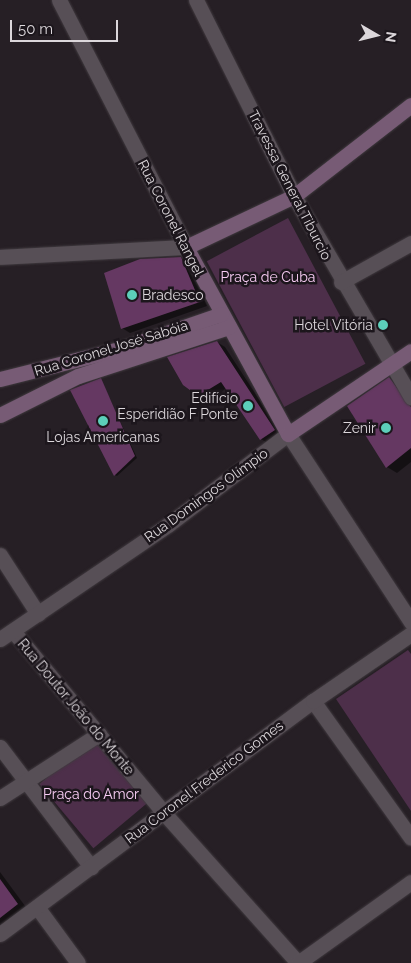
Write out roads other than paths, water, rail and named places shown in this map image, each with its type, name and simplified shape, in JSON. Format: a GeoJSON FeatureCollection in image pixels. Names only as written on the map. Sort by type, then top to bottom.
{"type":"FeatureCollection","features":[{"type":"Feature","properties":{"kind":"main road"},"geometry":{"type":"LineString","coordinates":[[186,247],[294,196],[411,105]]}},
{"type":"Feature","properties":{"kind":"main road","name":"Rua Coronel Rangel"},"geometry":{"type":"LineString","coordinates":[[186,247],[288,434]]}},
{"type":"Feature","properties":{"kind":"main road"},"geometry":{"type":"LineString","coordinates":[[0,415],[78,376],[225,321]]}},
{"type":"Feature","properties":{"kind":"main road","name":"Rua Coronel José Sabóia"},"geometry":{"type":"LineString","coordinates":[[0,379],[225,321]]}},
{"type":"Feature","properties":{"kind":"main road","name":"Rua Domingos Olímpio"},"geometry":{"type":"LineString","coordinates":[[288,434],[411,351]]}},
{"type":"Feature","properties":{"kind":"street","name":"Rua Coronel Rangel"},"geometry":{"type":"LineString","coordinates":[[59,0],[186,247]]}},
{"type":"Feature","properties":{"kind":"street","name":"Travessa General Tiburcio"},"geometry":{"type":"LineString","coordinates":[[196,0],[294,196],[341,282],[390,366],[411,397]]}},
{"type":"Feature","properties":{"kind":"street"},"geometry":{"type":"LineString","coordinates":[[341,282],[411,244]]}},
{"type":"Feature","properties":{"kind":"street"},"geometry":{"type":"LineString","coordinates":[[0,257],[186,247]]}},
{"type":"Feature","properties":{"kind":"street"},"geometry":{"type":"LineString","coordinates":[[288,434],[411,622]]}},
{"type":"Feature","properties":{"kind":"street","name":"Rua Domingos Olímpio"},"geometry":{"type":"LineString","coordinates":[[0,639],[38,614],[288,434]]}},
{"type":"Feature","properties":{"kind":"street"},"geometry":{"type":"LineString","coordinates":[[0,555],[38,614]]}},
{"type":"Feature","properties":{"kind":"street","name":"Rua Doutor João do Monte"},"geometry":{"type":"LineString","coordinates":[[13,631],[165,814],[298,963]]}},
{"type":"Feature","properties":{"kind":"street","name":"Rua Coronel Frederico Gomes"},"geometry":{"type":"LineString","coordinates":[[0,934],[165,814],[313,701],[411,634]]}},
{"type":"Feature","properties":{"kind":"street"},"geometry":{"type":"LineString","coordinates":[[313,701],[411,838]]}},
{"type":"Feature","properties":{"kind":"street"},"geometry":{"type":"LineString","coordinates":[[0,798],[99,734]]}},
{"type":"Feature","properties":{"kind":"street"},"geometry":{"type":"LineString","coordinates":[[0,747],[24,781],[91,866]]}},
{"type":"Feature","properties":{"kind":"street"},"geometry":{"type":"LineString","coordinates":[[298,963],[411,882]]}},
{"type":"Feature","properties":{"kind":"street"},"geometry":{"type":"LineString","coordinates":[[36,907],[78,963]]}},
{"type":"Feature","properties":{"kind":"place","name":"Bradesco"},"geometry":{"type":"Point","coordinates":[132,295]}},
{"type":"Feature","properties":{"kind":"place","name":"Hotel Vitória"},"geometry":{"type":"Point","coordinates":[383,325]}},
{"type":"Feature","properties":{"kind":"place","name":"Edifício Esperidião F Ponte"},"geometry":{"type":"Point","coordinates":[248,406]}},
{"type":"Feature","properties":{"kind":"place","name":"Lojas Americanas"},"geometry":{"type":"Point","coordinates":[103,421]}},
{"type":"Feature","properties":{"kind":"place","name":"Zenir"},"geometry":{"type":"Point","coordinates":[386,428]}},
{"type":"Feature","properties":{"kind":"park label","name":"Praça de Cuba"},"geometry":{"type":"Point","coordinates":[268,277]}},
{"type":"Feature","properties":{"kind":"park label","name":"Praça do Amor"},"geometry":{"type":"Point","coordinates":[91,794]}}]}
